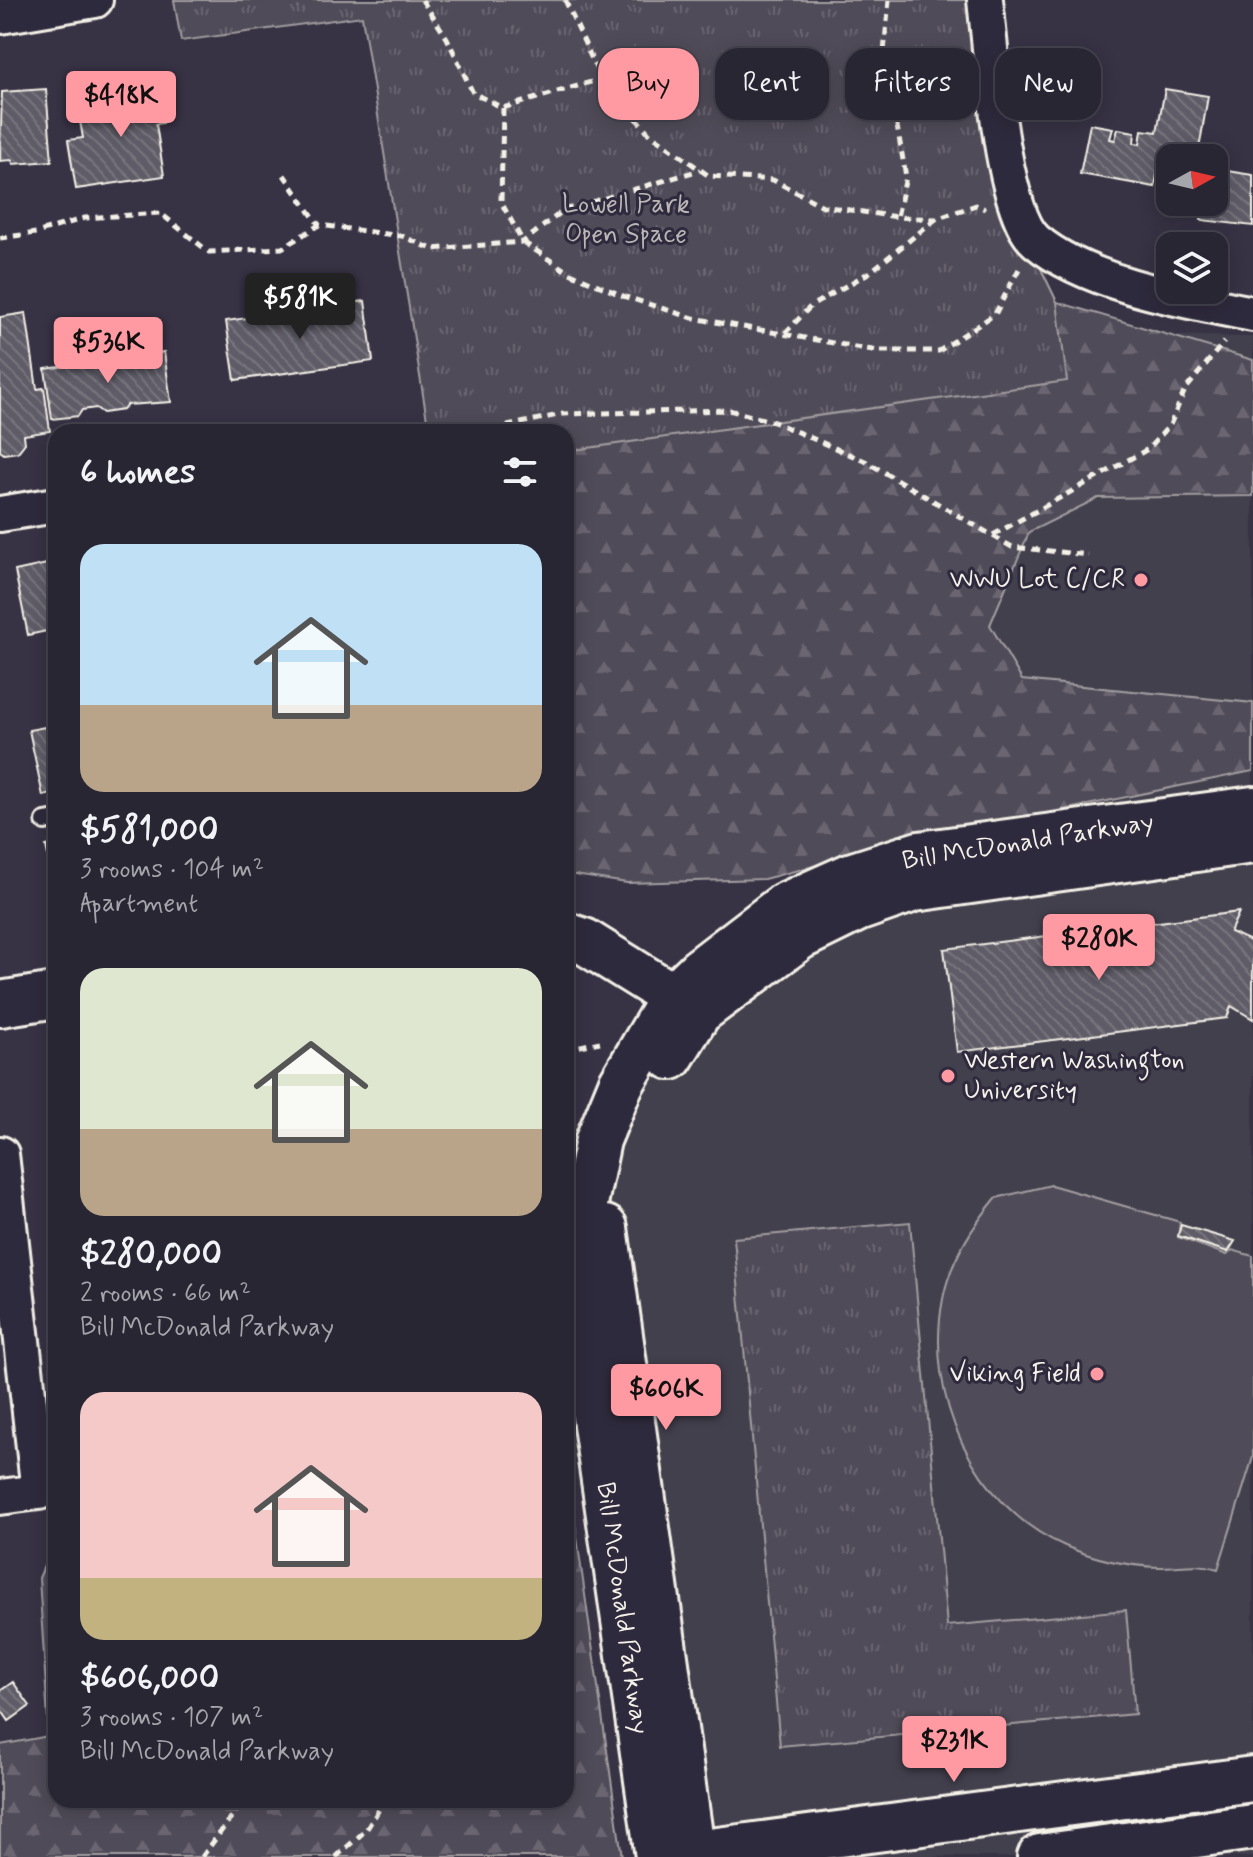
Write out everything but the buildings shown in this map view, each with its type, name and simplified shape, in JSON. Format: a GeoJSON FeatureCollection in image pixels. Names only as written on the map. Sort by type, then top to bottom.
{"type":"FeatureCollection","features":[{"type":"Feature","properties":{"kind":"main road","name":"Bill McDonald Parkway"},"geometry":{"type":"LineString","coordinates":[[677,1856],[581,1320],[581,1223],[598,1140],[621,1084],[686,1004],[699,971],[785,905],[850,876],[919,854],[1253,809]]}},
{"type":"Feature","properties":{"kind":"main road","name":"Bill McDonald Parkway"},"geometry":{"type":"LineString","coordinates":[[686,1004],[800,937],[857,909],[914,889],[1253,841]]}},
{"type":"Feature","properties":{"kind":"main road"},"geometry":{"type":"LineString","coordinates":[[574,938],[686,1004]]}},
{"type":"Feature","properties":{"kind":"main road"},"geometry":{"type":"LineString","coordinates":[[0,1004],[48,996]]}},
{"type":"Feature","properties":{"kind":"main road"},"geometry":{"type":"LineString","coordinates":[[677,1856],[1253,1779]]}},
{"type":"Feature","properties":{"kind":"main road"},"geometry":{"type":"LineString","coordinates":[[1040,1857],[1253,1827]]}},
{"type":"Feature","properties":{"kind":"street"},"geometry":{"type":"LineString","coordinates":[[0,16],[95,0]]}},
{"type":"Feature","properties":{"kind":"street"},"geometry":{"type":"LineString","coordinates":[[985,0],[1010,189],[1034,240],[1103,279],[1252,314]]}},
{"type":"Feature","properties":{"kind":"street"},"geometry":{"type":"LineString","coordinates":[[0,514],[48,506]]}},
{"type":"Feature","properties":{"kind":"street"},"geometry":{"type":"LineString","coordinates":[[0,1497],[39,1492],[6,1251],[1,1154]]}},
{"type":"Feature","properties":{"kind":"path"},"geometry":{"type":"LineString","coordinates":[[422,0],[447,38],[473,93],[503,108],[598,80]]}},
{"type":"Feature","properties":{"kind":"path"},"geometry":{"type":"LineString","coordinates":[[565,0],[598,72]]}},
{"type":"Feature","properties":{"kind":"path"},"geometry":{"type":"LineString","coordinates":[[889,0],[884,52],[906,177],[897,217]]}},
{"type":"Feature","properties":{"kind":"path"},"geometry":{"type":"LineString","coordinates":[[503,108],[501,202],[523,242],[568,272],[623,296],[693,318],[878,351],[939,351],[995,314],[1034,240],[1004,217],[976,205],[936,219],[870,272],[811,306],[784,333]]}},
{"type":"Feature","properties":{"kind":"path"},"geometry":{"type":"LineString","coordinates":[[637,120],[649,133],[709,176],[773,180],[823,206],[897,217],[936,219]]}},
{"type":"Feature","properties":{"kind":"path"},"geometry":{"type":"LineString","coordinates":[[0,238],[36,233],[85,218],[160,213],[209,252],[282,248],[319,225],[402,236],[432,249],[523,242],[564,210],[700,170]]}},
{"type":"Feature","properties":{"kind":"path"},"geometry":{"type":"LineString","coordinates":[[284,175],[319,225]]}},
{"type":"Feature","properties":{"kind":"path"},"geometry":{"type":"LineString","coordinates":[[993,535],[1148,449],[1170,425],[1185,390],[1252,314]]}},
{"type":"Feature","properties":{"kind":"path"},"geometry":{"type":"LineString","coordinates":[[516,424],[563,414],[729,410],[774,422],[865,461],[1012,547],[1088,555]]}},
{"type":"Feature","properties":{"kind":"path"},"geometry":{"type":"LineString","coordinates":[[574,1048],[615,1040]]}},
{"type":"Feature","properties":{"kind":"path"},"geometry":{"type":"LineString","coordinates":[[202,1857],[238,1808]]}},
{"type":"Feature","properties":{"kind":"path"},"geometry":{"type":"LineString","coordinates":[[336,1857],[366,1830],[380,1808]]}},
{"type":"Feature","properties":{"kind":"shaded area","name":"Western Washington University"},"geometry":{"type":"Polygon","coordinates":[[[1155,335],[1253,337],[1253,1857],[665,1857],[590,1324],[608,1143],[679,1009],[914,873],[1036,352],[1155,335]]]}},
{"type":"Feature","properties":{"kind":"green space","name":"Lowell Park Open Space"},"geometry":{"type":"Polygon","coordinates":[[[174,0],[976,0],[1004,192],[1057,302],[1067,381],[574,450],[574,424],[428,424],[362,16],[181,41],[174,0]]]}},
{"type":"Feature","properties":{"kind":"green space"},"geometry":{"type":"Polygon","coordinates":[[[1004,192],[1057,302],[1253,360],[1253,496],[1098,498],[1029,532],[990,625],[1022,680],[1253,703],[1253,771],[902,843],[764,879],[627,883],[574,875],[574,424],[448,424],[1004,192]]]}},
{"type":"Feature","properties":{"kind":"green space","name":"Viking Field"},"geometry":{"type":"Polygon","coordinates":[[[1051,1185],[1180,1222],[1178,1237],[1227,1255],[1232,1250],[1253,1256],[1253,1457],[1218,1569],[1196,1565],[1159,1567],[1123,1563],[1065,1546],[1033,1528],[1004,1504],[981,1476],[962,1444],[949,1409],[941,1372],[939,1336],[946,1285],[971,1233],[996,1198],[1051,1185]]]}},
{"type":"Feature","properties":{"kind":"green space"},"geometry":{"type":"Polygon","coordinates":[[[910,1222],[947,1626],[1126,1610],[1135,1714],[780,1746],[734,1238],[910,1222]]]}},
{"type":"Feature","properties":{"kind":"green space"},"geometry":{"type":"Polygon","coordinates":[[[574,1517],[622,1857],[0,1857],[0,1745],[48,1736],[48,1808],[574,1808],[574,1517]]]}},
{"type":"Feature","properties":{"kind":"green space"},"geometry":{"type":"Polygon","coordinates":[[[48,1557],[48,1720],[39,1578],[48,1557]]]}},
{"type":"Feature","properties":{"kind":"place","name":"WWU Lot C/CR"},"geometry":{"type":"Point","coordinates":[1141,580]}},
{"type":"Feature","properties":{"kind":"place","name":"Western Washington University"},"geometry":{"type":"Point","coordinates":[948,1076]}},
{"type":"Feature","properties":{"kind":"place","name":"Viking Field"},"geometry":{"type":"Point","coordinates":[1097,1374]}}]}
